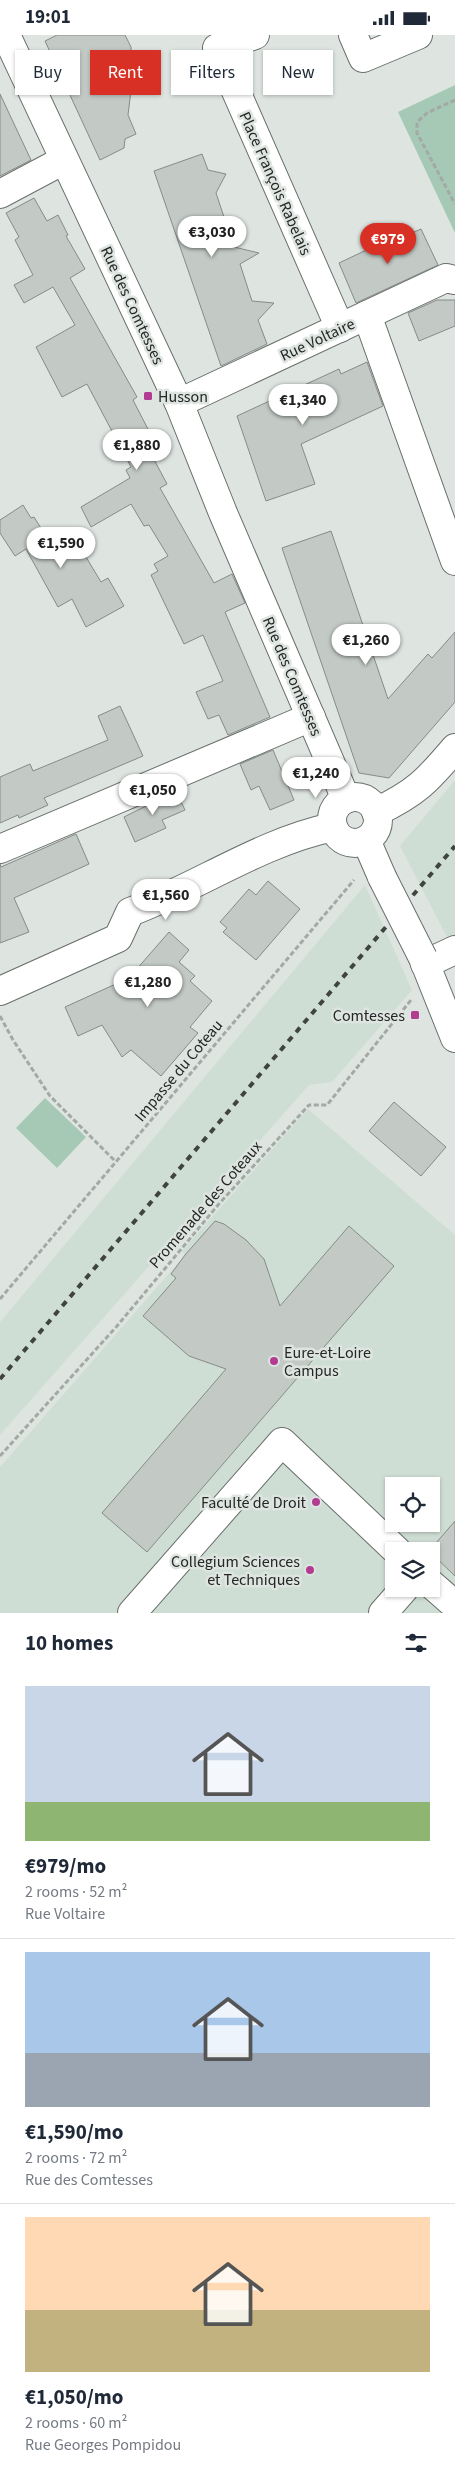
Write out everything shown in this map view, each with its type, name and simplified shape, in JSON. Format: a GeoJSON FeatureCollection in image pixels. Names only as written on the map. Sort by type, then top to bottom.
{"type":"FeatureCollection","features":[{"type":"Feature","properties":{"kind":"street","name":"Rue des Comtesses"},"geometry":{"type":"LineString","coordinates":[[6,35],[179,403],[223,513],[346,799]]}},
{"type":"Feature","properties":{"kind":"street","name":"Place François Rabelais"},"geometry":{"type":"LineString","coordinates":[[255,35],[216,49],[340,328]]}},
{"type":"Feature","properties":{"kind":"street"},"geometry":{"type":"LineString","coordinates":[[354,35],[363,58],[418,35]]}},
{"type":"Feature","properties":{"kind":"street"},"geometry":{"type":"LineString","coordinates":[[0,194],[64,160]]}},
{"type":"Feature","properties":{"kind":"street","name":"Rue Voltaire"},"geometry":{"type":"LineString","coordinates":[[179,403],[446,278],[455,280]]}},
{"type":"Feature","properties":{"kind":"street"},"geometry":{"type":"LineString","coordinates":[[368,315],[455,561]]}},
{"type":"Feature","properties":{"kind":"street"},"geometry":{"type":"LineString","coordinates":[[0,849],[311,717]]}},
{"type":"Feature","properties":{"kind":"street"},"geometry":{"type":"LineString","coordinates":[[376,812],[403,799],[423,785],[455,748]]}},
{"type":"Feature","properties":{"kind":"street"},"geometry":{"type":"LineString","coordinates":[[374,858],[377,825],[376,812],[367,801],[361,798],[346,799],[332,813],[333,827],[340,838],[359,843],[374,858],[427,968],[455,1038]]}},
{"type":"Feature","properties":{"kind":"street"},"geometry":{"type":"LineString","coordinates":[[0,991],[118,938],[130,912],[158,901],[301,834],[333,827]]}},
{"type":"Feature","properties":{"kind":"street"},"geometry":{"type":"LineString","coordinates":[[427,968],[455,950]]}},
{"type":"Feature","properties":{"kind":"street"},"geometry":{"type":"LineString","coordinates":[[132,1613],[282,1442],[387,1542]]}},
{"type":"Feature","properties":{"kind":"street"},"geometry":{"type":"LineString","coordinates":[[440,1591],[455,1605]]}},
{"type":"Feature","properties":{"kind":"street"},"geometry":{"type":"LineString","coordinates":[[383,1613],[397,1597]]}},
{"type":"Feature","properties":{"kind":"path"},"geometry":{"type":"LineString","coordinates":[[455,99],[427,113],[417,122],[416,133],[455,204]]}},
{"type":"Feature","properties":{"kind":"path","name":"Impasse du Coteau"},"geometry":{"type":"LineString","coordinates":[[0,1299],[374,858]]}},
{"type":"Feature","properties":{"kind":"path","name":"Promenade des Coteaux"},"geometry":{"type":"LineString","coordinates":[[0,1456],[117,1326],[218,1205],[309,1105],[327,1105],[413,997],[427,968]]}},
{"type":"Feature","properties":{"kind":"path"},"geometry":{"type":"LineString","coordinates":[[0,1015],[13,1041],[50,1096],[116,1162]]}},
{"type":"Feature","properties":{"kind":"shaded area"},"geometry":{"type":"Polygon","coordinates":[[[455,780],[455,938],[450,943],[400,846],[455,780]]]}},
{"type":"Feature","properties":{"kind":"shaded area"},"geometry":{"type":"Polygon","coordinates":[[[365,885],[412,990],[332,1082],[309,1085],[0,1435],[0,1322],[365,885]]]}},
{"type":"Feature","properties":{"kind":"shaded area","name":"Eure-et-Loire Campus"},"geometry":{"type":"Polygon","coordinates":[[[308,1109],[455,1235],[455,1613],[0,1613],[0,1467],[185,1255],[182,1251],[308,1109]]]}},
{"type":"Feature","properties":{"kind":"green space"},"geometry":{"type":"Polygon","coordinates":[[[455,85],[455,233],[398,112],[455,85]]]}},
{"type":"Feature","properties":{"kind":"green space"},"geometry":{"type":"Polygon","coordinates":[[[45,1098],[86,1137],[57,1168],[16,1128],[45,1098]]]}},
{"type":"Feature","properties":{"kind":"building"},"geometry":{"type":"Polygon","coordinates":[[[57,35],[125,35],[131,50],[90,50],[90,95],[130,95],[128,115],[136,134],[125,139],[124,148],[100,160],[70,95],[80,95],[80,50],[49,50],[45,41],[57,35]]]}},
{"type":"Feature","properties":{"kind":"building"},"geometry":{"type":"Polygon","coordinates":[[[0,94],[31,160],[0,176],[0,94]]]}},
{"type":"Feature","properties":{"kind":"building"},"geometry":{"type":"Polygon","coordinates":[[[202,154],[208,170],[226,174],[216,193],[234,247],[259,253],[240,264],[252,301],[274,303],[258,320],[267,344],[221,366],[154,171],[202,154]]]}},
{"type":"Feature","properties":{"kind":"building"},"geometry":{"type":"Polygon","coordinates":[[[34,198],[47,221],[58,215],[68,235],[66,236],[85,269],[70,278],[137,397],[133,400],[150,433],[142,437],[167,484],[160,488],[214,583],[232,574],[245,603],[225,612],[270,717],[228,735],[219,715],[208,719],[196,692],[223,681],[203,635],[184,644],[151,575],[158,571],[154,564],[168,556],[149,525],[144,526],[131,504],[91,527],[81,507],[130,478],[126,470],[131,467],[87,384],[62,397],[36,347],[75,325],[53,287],[24,303],[14,285],[33,275],[15,240],[19,237],[6,213],[34,198]]]}},
{"type":"Feature","properties":{"kind":"building"},"geometry":{"type":"Polygon","coordinates":[[[421,229],[438,265],[356,303],[339,263],[396,236],[398,239],[421,229]]]}},
{"type":"Feature","properties":{"kind":"building"},"geometry":{"type":"Polygon","coordinates":[[[437,300],[455,300],[455,326],[419,341],[408,313],[437,300]]]}},
{"type":"Feature","properties":{"kind":"building"},"geometry":{"type":"Polygon","coordinates":[[[367,362],[383,406],[301,444],[315,484],[266,501],[237,416],[339,369],[341,374],[367,362]]]}},
{"type":"Feature","properties":{"kind":"building"},"geometry":{"type":"Polygon","coordinates":[[[23,505],[31,518],[34,517],[60,559],[80,547],[101,582],[108,578],[124,606],[86,627],[72,599],[58,607],[26,549],[15,556],[0,533],[0,520],[23,505]]]}},
{"type":"Feature","properties":{"kind":"building"},"geometry":{"type":"Polygon","coordinates":[[[331,531],[388,699],[428,654],[432,658],[455,632],[455,702],[389,778],[359,773],[282,548],[331,531]]]}},
{"type":"Feature","properties":{"kind":"building"},"geometry":{"type":"Polygon","coordinates":[[[120,706],[143,756],[44,798],[48,805],[19,818],[18,815],[0,823],[0,777],[30,764],[33,771],[108,740],[98,716],[120,706]]]}},
{"type":"Feature","properties":{"kind":"building"},"geometry":{"type":"Polygon","coordinates":[[[273,750],[294,800],[270,810],[259,786],[251,790],[240,764],[273,750]]]}},
{"type":"Feature","properties":{"kind":"building"},"geometry":{"type":"Polygon","coordinates":[[[176,791],[185,810],[162,820],[166,828],[135,842],[124,817],[176,791]]]}},
{"type":"Feature","properties":{"kind":"building"},"geometry":{"type":"Polygon","coordinates":[[[76,834],[89,864],[14,898],[29,932],[0,943],[0,864],[1,867],[76,834]]]}},
{"type":"Feature","properties":{"kind":"building"},"geometry":{"type":"Polygon","coordinates":[[[268,881],[300,909],[256,960],[223,932],[227,928],[220,922],[249,889],[256,895],[268,881]]]}},
{"type":"Feature","properties":{"kind":"building"},"geometry":{"type":"Polygon","coordinates":[[[169,932],[189,950],[179,962],[195,976],[190,981],[212,1001],[190,1027],[198,1033],[161,1076],[131,1050],[122,1057],[102,1025],[78,1036],[65,1007],[129,978],[169,932]]]}},
{"type":"Feature","properties":{"kind":"building"},"geometry":{"type":"Polygon","coordinates":[[[394,1102],[446,1147],[421,1176],[369,1131],[394,1102]]]}},
{"type":"Feature","properties":{"kind":"building"},"geometry":{"type":"Polygon","coordinates":[[[215,1221],[224,1224],[246,1240],[264,1259],[280,1306],[349,1226],[394,1266],[147,1552],[102,1513],[226,1369],[189,1356],[143,1316],[176,1278],[171,1274],[185,1255],[215,1221]]]}},
{"type":"Feature","properties":{"kind":"building"},"geometry":{"type":"Polygon","coordinates":[[[455,1521],[455,1576],[440,1562],[440,1542],[437,1542],[455,1521]]]}},
{"type":"Feature","properties":{"kind":"railway"},"geometry":{"type":"LineString","coordinates":[[0,1379],[455,846]]}},
{"type":"Feature","properties":{"kind":"place","name":"Husson"},"geometry":{"type":"Point","coordinates":[148,396]}},
{"type":"Feature","properties":{"kind":"place","name":"Comtesses"},"geometry":{"type":"Point","coordinates":[415,1015]}},
{"type":"Feature","properties":{"kind":"place","name":"Eure-et-Loire Campus"},"geometry":{"type":"Point","coordinates":[274,1361]}},
{"type":"Feature","properties":{"kind":"place","name":"Faculté de Droit"},"geometry":{"type":"Point","coordinates":[316,1502]}},
{"type":"Feature","properties":{"kind":"place","name":"Collegium Sciences et Techniques"},"geometry":{"type":"Point","coordinates":[310,1570]}}]}
